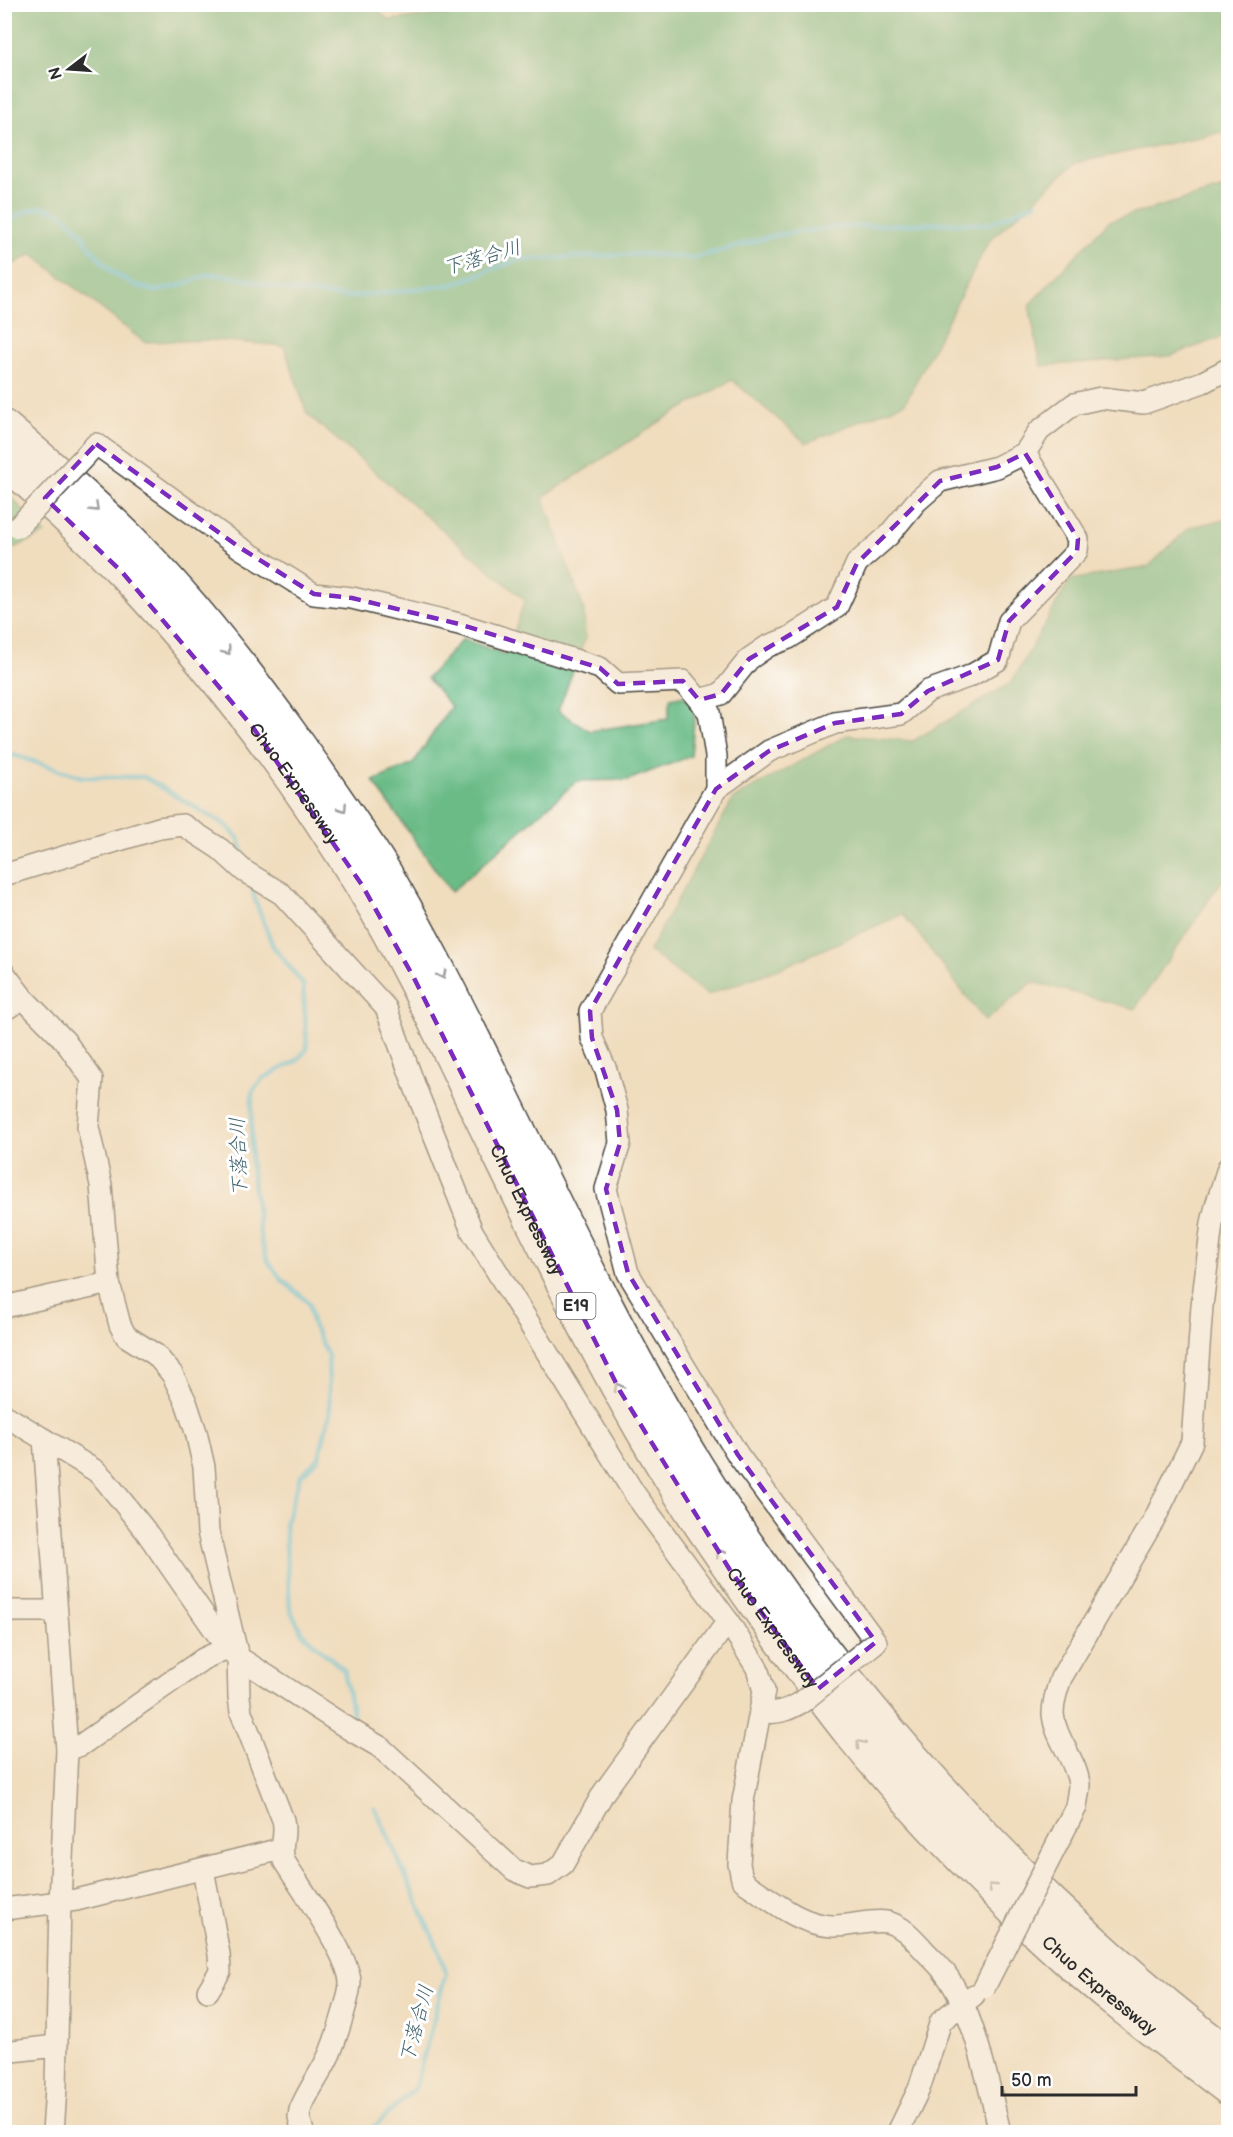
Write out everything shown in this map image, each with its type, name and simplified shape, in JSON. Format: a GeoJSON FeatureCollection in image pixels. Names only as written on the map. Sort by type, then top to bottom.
{"type":"FeatureCollection","features":[{"type":"Feature","properties":{"kind":"highway","name":"Chuo Expressway"},"geometry":{"type":"LineString","coordinates":[[4,426],[141,551],[209,627],[332,790],[384,871],[438,968],[580,1256],[646,1379],[698,1469],[753,1552],[818,1643],[877,1718],[927,1776],[1001,1852],[1121,1966],[1228,2054]]}},
{"type":"Feature","properties":{"kind":"highway","name":"Chuo Expressway"},"geometry":{"type":"LineString","coordinates":[[4,460],[122,572],[190,647],[252,726],[362,885],[414,978],[556,1268],[620,1390],[674,1483],[730,1570],[795,1660],[853,1736],[913,1805],[979,1875],[1053,1947],[1108,1995],[1228,2088]]}},
{"type":"Feature","properties":{"kind":"street"},"geometry":{"type":"LineString","coordinates":[[699,700],[721,694],[748,659],[768,646],[789,638],[837,607],[858,563],[888,536],[916,502],[940,481],[997,467],[1025,453],[1039,431],[1074,404],[1101,398],[1144,403],[1203,382],[1228,369]]}},
{"type":"Feature","properties":{"kind":"street"},"geometry":{"type":"LineString","coordinates":[[18,527],[96,444],[239,547],[314,594],[352,598],[459,624],[600,668],[618,684],[683,681],[709,712],[716,756],[716,789]]}},
{"type":"Feature","properties":{"kind":"street"},"geometry":{"type":"LineString","coordinates":[[760,1712],[771,1714],[786,1712],[802,1702],[876,1642],[738,1455],[628,1273],[606,1189],[620,1143],[617,1110],[606,1070],[592,1038],[590,1011],[716,789],[769,751],[835,723],[901,714],[928,691],[970,676],[998,660],[1009,621],[1077,551],[1078,539],[1025,453]]}},
{"type":"Feature","properties":{"kind":"street"},"geometry":{"type":"LineString","coordinates":[[4,875],[159,828],[183,825],[220,849],[251,875],[282,894],[386,1008],[472,1231],[634,1493],[728,1621],[757,1668],[764,1691],[743,1801],[739,1864],[742,1879],[811,1923],[833,1926],[885,1922],[910,1934],[945,1973],[963,2002],[981,2057],[1000,2133]]}},
{"type":"Feature","properties":{"kind":"street"},"geometry":{"type":"LineString","coordinates":[[4,973],[23,998],[65,1041],[92,1079],[88,1127],[100,1185],[109,1283],[120,1325],[126,1336],[156,1355],[172,1374],[186,1402],[204,1467],[208,1532],[232,1652],[241,1712],[285,1828],[281,1849],[294,1878],[345,1962],[350,1982],[338,2031],[329,2055],[300,2110],[299,2117],[303,2133]]}},
{"type":"Feature","properties":{"kind":"street"},"geometry":{"type":"LineString","coordinates":[[4,1010],[23,998]]}},
{"type":"Feature","properties":{"kind":"street"},"geometry":{"type":"LineString","coordinates":[[898,2133],[920,2089],[941,2021],[984,1988],[1076,1807],[1078,1782],[1069,1755],[1058,1734],[1053,1713],[1055,1697],[1061,1678],[1154,1520],[1192,1442],[1202,1306],[1212,1223],[1228,1168]]}},
{"type":"Feature","properties":{"kind":"street"},"geometry":{"type":"LineString","coordinates":[[4,1307],[109,1283]]}},
{"type":"Feature","properties":{"kind":"street"},"geometry":{"type":"LineString","coordinates":[[4,1415],[96,1471],[105,1480],[145,1530],[232,1652],[349,1730],[380,1747],[514,1870],[530,1877],[548,1875],[563,1864],[604,1792],[728,1621]]}},
{"type":"Feature","properties":{"kind":"street"},"geometry":{"type":"LineString","coordinates":[[44,1439],[67,1750],[53,2133]]}},
{"type":"Feature","properties":{"kind":"street"},"geometry":{"type":"LineString","coordinates":[[4,1611],[56,1611]]}},
{"type":"Feature","properties":{"kind":"street"},"geometry":{"type":"LineString","coordinates":[[67,1750],[81,1745],[203,1659],[232,1652]]}},
{"type":"Feature","properties":{"kind":"street"},"geometry":{"type":"LineString","coordinates":[[4,1909],[76,1900],[281,1849]]}},
{"type":"Feature","properties":{"kind":"street"},"geometry":{"type":"LineString","coordinates":[[203,1869],[219,1954],[219,1971],[208,1991]]}},
{"type":"Feature","properties":{"kind":"street"},"geometry":{"type":"LineString","coordinates":[[4,2052],[56,2046]]}},
{"type":"Feature","properties":{"kind":"highlighted area"},"geometry":{"type":"Polygon","coordinates":[[[96,444],[239,547],[314,594],[352,598],[459,624],[600,668],[618,684],[683,681],[699,700],[721,694],[749,659],[837,607],[857,563],[940,481],[997,467],[1025,453],[1078,539],[1077,551],[1009,621],[998,660],[928,691],[901,714],[835,723],[769,751],[716,789],[590,1011],[592,1038],[617,1110],[620,1143],[606,1189],[628,1273],[738,1455],[876,1642],[818,1689],[730,1570],[620,1391],[414,978],[362,885],[252,726],[122,572],[45,498],[96,444]]]}},
{"type":"Feature","properties":{"kind":"green space"},"geometry":{"type":"Polygon","coordinates":[[[370,4],[389,20],[475,11],[482,4],[1228,5],[1228,129],[1223,132],[1075,163],[989,241],[905,403],[806,443],[732,380],[664,419],[543,497],[584,610],[585,639],[558,711],[590,731],[668,719],[670,699],[684,696],[695,710],[691,756],[628,780],[577,781],[451,892],[373,781],[413,764],[451,706],[427,678],[463,639],[506,655],[525,600],[307,414],[284,346],[213,340],[144,342],[32,254],[5,269],[5,5],[370,4]]]}},
{"type":"Feature","properties":{"kind":"green space"},"geometry":{"type":"Polygon","coordinates":[[[1228,187],[1228,335],[1170,356],[1041,366],[1029,305],[1109,221],[1228,187]]]}},
{"type":"Feature","properties":{"kind":"green space"},"geometry":{"type":"Polygon","coordinates":[[[4,489],[45,534],[5,552],[4,552],[4,489]]]}},
{"type":"Feature","properties":{"kind":"green space"},"geometry":{"type":"Polygon","coordinates":[[[1228,519],[1228,872],[1135,1009],[1033,982],[985,1021],[903,914],[781,968],[707,995],[649,951],[733,799],[847,735],[913,741],[1011,683],[1070,580],[1148,567],[1190,527],[1228,519]]]}},
{"type":"Feature","properties":{"kind":"waterway","name":"下落合川"},"geometry":{"type":"LineString","coordinates":[[4,222],[30,210],[43,207],[63,214],[112,272],[135,285],[156,291],[178,286],[210,274],[235,277],[288,290],[349,297],[451,285],[517,260],[643,254],[694,258],[776,235],[836,227],[946,223],[988,224],[1036,203]]}},
{"type":"Feature","properties":{"kind":"waterway","name":"下落合川"},"geometry":{"type":"LineString","coordinates":[[4,752],[82,777],[144,777],[227,826],[239,839],[246,864]]}},
{"type":"Feature","properties":{"kind":"waterway","name":"下落合川"},"geometry":{"type":"LineString","coordinates":[[251,882],[255,900],[273,946],[303,984],[307,1049],[296,1061],[262,1079],[252,1092],[251,1165],[261,1241],[268,1261],[281,1279],[309,1303],[312,1323],[328,1356],[330,1412],[319,1458],[300,1476],[285,1525],[290,1609],[302,1633],[344,1670],[353,1717]]}},
{"type":"Feature","properties":{"kind":"waterway","name":"下落合川"},"geometry":{"type":"LineString","coordinates":[[364,2132],[374,2127],[415,2088],[446,1973],[441,1955],[375,1808]]}}]}
